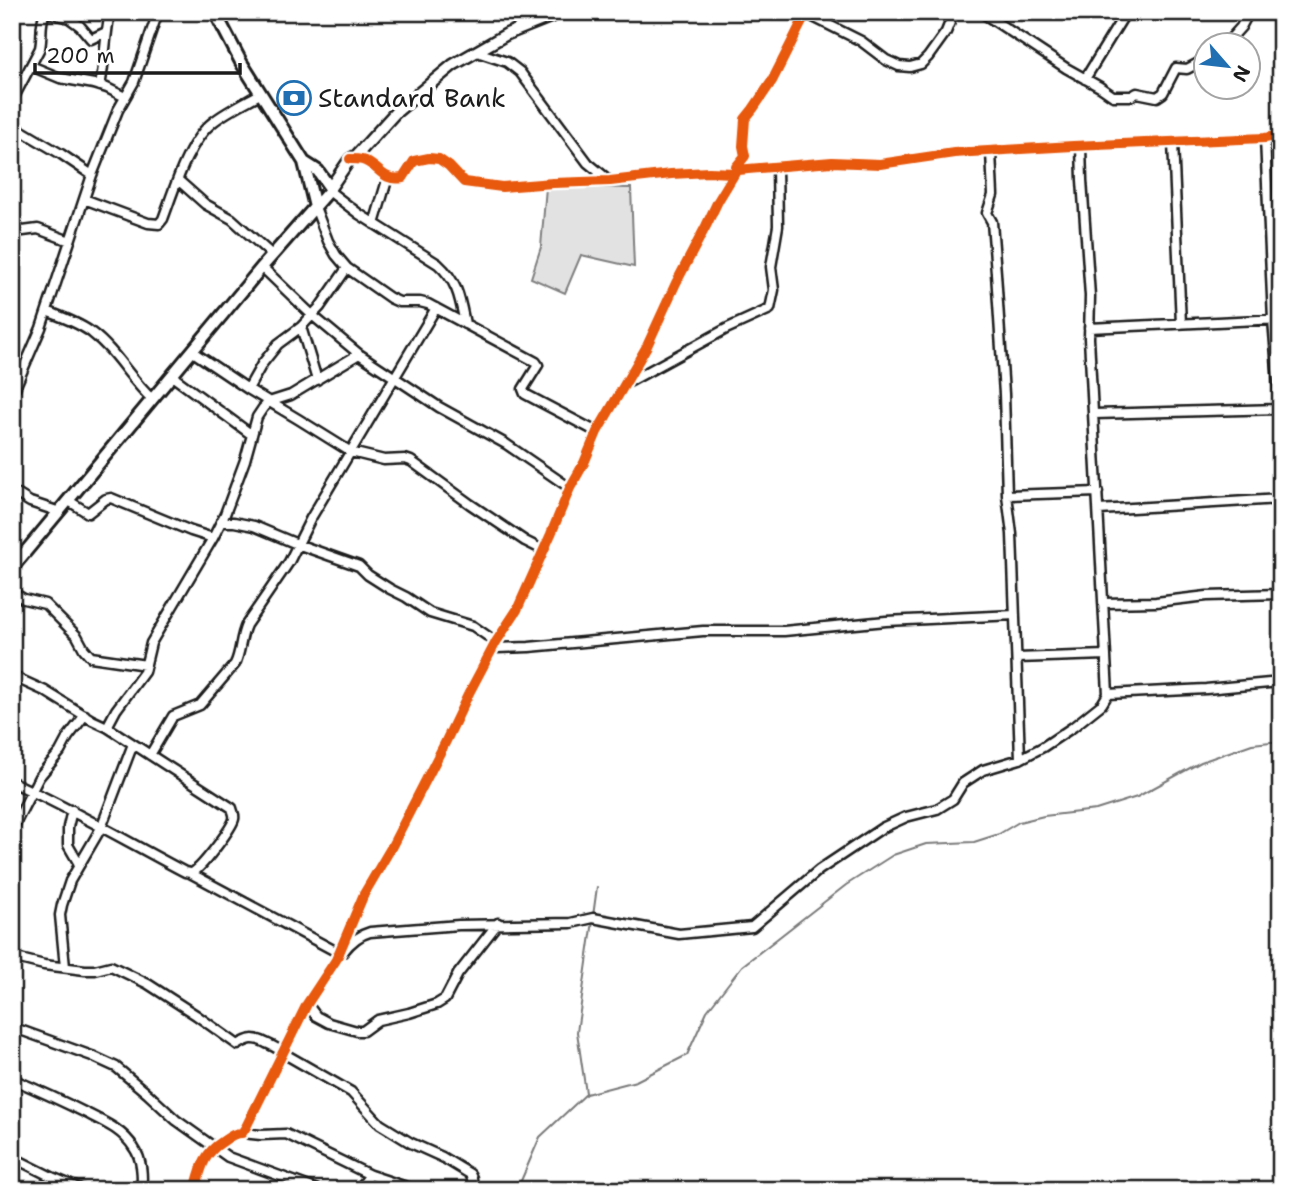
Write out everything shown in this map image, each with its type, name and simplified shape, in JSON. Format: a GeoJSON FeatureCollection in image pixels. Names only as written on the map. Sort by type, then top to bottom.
{"type":"FeatureCollection","features":[{"type":"Feature","properties":{"kind":"main road"},"geometry":{"type":"LineString","coordinates":[[215,12],[260,94],[304,162],[315,207]]}},
{"type":"Feature","properties":{"kind":"main road"},"geometry":{"type":"LineString","coordinates":[[12,568],[330,189],[318,171],[304,162]]}},
{"type":"Feature","properties":{"kind":"street"},"geometry":{"type":"LineString","coordinates":[[12,101],[40,48],[40,27],[45,12],[69,18],[91,39],[106,32]]}},
{"type":"Feature","properties":{"kind":"street"},"geometry":{"type":"LineString","coordinates":[[100,86],[110,12]]}},
{"type":"Feature","properties":{"kind":"street"},"geometry":{"type":"LineString","coordinates":[[12,395],[14,382],[47,311],[92,175],[118,110],[134,82],[158,12]]}},
{"type":"Feature","properties":{"kind":"street"},"geometry":{"type":"LineString","coordinates":[[516,12],[520,28]]}},
{"type":"Feature","properties":{"kind":"street"},"geometry":{"type":"LineString","coordinates":[[466,324],[460,297],[447,272],[344,203],[330,189],[350,159],[356,156],[384,123],[453,65],[507,34],[562,12]]}},
{"type":"Feature","properties":{"kind":"street"},"geometry":{"type":"LineString","coordinates":[[243,1133],[307,1004],[337,956],[364,894],[391,848],[494,646],[517,610],[597,432],[656,327],[718,201],[745,155],[745,119],[772,81],[805,13],[861,41],[886,60],[899,66],[910,67],[929,57],[946,32],[955,12]]}},
{"type":"Feature","properties":{"kind":"street"},"geometry":{"type":"LineString","coordinates":[[981,12],[1113,96],[1132,96],[1138,93],[1157,97],[1163,93],[1176,68],[1187,69],[1192,66]]}},
{"type":"Feature","properties":{"kind":"street"},"geometry":{"type":"LineString","coordinates":[[1086,79],[1126,12]]}},
{"type":"Feature","properties":{"kind":"street"},"geometry":{"type":"LineString","coordinates":[[1237,32],[1249,12]]}},
{"type":"Feature","properties":{"kind":"street"},"geometry":{"type":"LineString","coordinates":[[1266,12],[1281,18]]}},
{"type":"Feature","properties":{"kind":"street"},"geometry":{"type":"LineString","coordinates":[[477,52],[507,62],[520,72],[588,163],[610,181]]}},
{"type":"Feature","properties":{"kind":"street"},"geometry":{"type":"LineString","coordinates":[[31,66],[60,78],[100,86],[125,97]]}},
{"type":"Feature","properties":{"kind":"street"},"geometry":{"type":"LineString","coordinates":[[12,76],[22,82]]}},
{"type":"Feature","properties":{"kind":"street"},"geometry":{"type":"LineString","coordinates":[[84,199],[148,223],[159,224],[201,132],[260,94]]}},
{"type":"Feature","properties":{"kind":"street"},"geometry":{"type":"LineString","coordinates":[[12,125],[92,175]]}},
{"type":"Feature","properties":{"kind":"street"},"geometry":{"type":"LineString","coordinates":[[350,159],[363,160],[394,179],[402,178],[414,161],[439,159],[464,182],[502,187],[610,181],[671,174],[735,173],[739,170],[832,162],[880,164],[954,153],[1265,138],[1281,135]]}},
{"type":"Feature","properties":{"kind":"street"},"geometry":{"type":"LineString","coordinates":[[1265,138],[1281,418]]}},
{"type":"Feature","properties":{"kind":"street"},"geometry":{"type":"LineString","coordinates":[[1173,142],[1181,324]]}},
{"type":"Feature","properties":{"kind":"street"},"geometry":{"type":"LineString","coordinates":[[337,956],[363,934],[425,927],[571,923],[593,918],[679,934],[752,927],[819,870],[882,828],[906,817],[937,809],[953,799],[963,783],[983,770],[1020,759],[1073,727],[1101,704],[1108,694],[1081,146]]}},
{"type":"Feature","properties":{"kind":"street"},"geometry":{"type":"LineString","coordinates":[[991,152],[993,195],[988,213],[992,222],[1004,394],[1020,759]]}},
{"type":"Feature","properties":{"kind":"street"},"geometry":{"type":"LineString","coordinates":[[626,383],[728,328],[770,309],[774,290],[771,267],[778,226],[777,167]]}},
{"type":"Feature","properties":{"kind":"street"},"geometry":{"type":"LineString","coordinates":[[374,224],[388,177]]}},
{"type":"Feature","properties":{"kind":"street"},"geometry":{"type":"LineString","coordinates":[[178,180],[205,204],[232,219],[272,256]]}},
{"type":"Feature","properties":{"kind":"street"},"geometry":{"type":"LineString","coordinates":[[315,207],[335,256],[347,268],[390,298],[399,302],[420,302],[436,308],[536,362],[538,365],[523,389],[525,394],[597,432]]}},
{"type":"Feature","properties":{"kind":"street"},"geometry":{"type":"LineString","coordinates":[[12,227],[23,231],[38,229],[70,241]]}},
{"type":"Feature","properties":{"kind":"street"},"geometry":{"type":"LineString","coordinates":[[262,267],[359,354],[439,407],[506,444],[570,488]]}},
{"type":"Feature","properties":{"kind":"street"},"geometry":{"type":"LineString","coordinates":[[248,389],[262,363],[278,344],[313,315],[347,268]]}},
{"type":"Feature","properties":{"kind":"street"},"geometry":{"type":"LineString","coordinates":[[149,755],[173,716],[200,705],[231,671],[238,657],[246,625],[280,576],[311,518],[436,308]]}},
{"type":"Feature","properties":{"kind":"street"},"geometry":{"type":"LineString","coordinates":[[47,311],[91,331],[111,350],[140,388],[152,399]]}},
{"type":"Feature","properties":{"kind":"street"},"geometry":{"type":"LineString","coordinates":[[1089,328],[1277,319]]}},
{"type":"Feature","properties":{"kind":"street"},"geometry":{"type":"LineString","coordinates":[[301,327],[317,380]]}},
{"type":"Feature","properties":{"kind":"street"},"geometry":{"type":"LineString","coordinates":[[193,352],[351,452],[384,460],[405,458],[411,461],[470,504],[543,550]]}},
{"type":"Feature","properties":{"kind":"street"},"geometry":{"type":"LineString","coordinates":[[107,727],[144,672],[151,643],[160,624],[221,522],[240,475],[257,417],[269,402],[291,395],[359,354]]}},
{"type":"Feature","properties":{"kind":"street"},"geometry":{"type":"LineString","coordinates":[[172,376],[252,435]]}},
{"type":"Feature","properties":{"kind":"street"},"geometry":{"type":"LineString","coordinates":[[1094,414],[1281,409]]}},
{"type":"Feature","properties":{"kind":"street"},"geometry":{"type":"LineString","coordinates":[[12,491],[30,502],[60,513]]}},
{"type":"Feature","properties":{"kind":"street"},"geometry":{"type":"LineString","coordinates":[[1007,495],[1098,492]]}},
{"type":"Feature","properties":{"kind":"street"},"geometry":{"type":"LineString","coordinates":[[69,501],[88,513],[111,498],[213,538]]}},
{"type":"Feature","properties":{"kind":"street"},"geometry":{"type":"LineString","coordinates":[[1099,510],[1281,499]]}},
{"type":"Feature","properties":{"kind":"street"},"geometry":{"type":"LineString","coordinates":[[221,522],[254,526],[359,566],[368,575],[430,613],[473,626],[497,648],[703,631],[784,631],[886,621],[1015,615]]}},
{"type":"Feature","properties":{"kind":"street"},"geometry":{"type":"LineString","coordinates":[[12,592],[24,599],[45,604],[77,636],[91,657],[146,665]]}},
{"type":"Feature","properties":{"kind":"street"},"geometry":{"type":"LineString","coordinates":[[1104,603],[1281,594]]}},
{"type":"Feature","properties":{"kind":"street"},"geometry":{"type":"LineString","coordinates":[[1017,658],[1106,655]]}},
{"type":"Feature","properties":{"kind":"street"},"geometry":{"type":"LineString","coordinates":[[12,676],[107,727],[232,808],[234,821],[227,833],[202,864],[190,873]]}},
{"type":"Feature","properties":{"kind":"street"},"geometry":{"type":"LineString","coordinates":[[1108,694],[1281,682]]}},
{"type":"Feature","properties":{"kind":"street"},"geometry":{"type":"LineString","coordinates":[[12,830],[38,777],[60,752],[85,715]]}},
{"type":"Feature","properties":{"kind":"street"},"geometry":{"type":"LineString","coordinates":[[65,967],[60,915],[62,905],[79,864],[102,828],[133,744]]}},
{"type":"Feature","properties":{"kind":"street"},"geometry":{"type":"LineString","coordinates":[[12,782],[72,810],[190,873],[337,956]]}},
{"type":"Feature","properties":{"kind":"street"},"geometry":{"type":"LineString","coordinates":[[72,810],[68,845],[79,864]]}},
{"type":"Feature","properties":{"kind":"street"},"geometry":{"type":"LineString","coordinates":[[307,1004],[316,1016],[329,1024],[351,1031],[363,1031],[378,1020],[437,1004],[444,999],[458,974],[498,923]]}},
{"type":"Feature","properties":{"kind":"street"},"geometry":{"type":"LineString","coordinates":[[12,957],[95,970],[111,966],[148,984],[238,1045],[247,1039],[257,1038],[278,1048],[351,1092],[380,1124],[470,1174],[473,1190]]}},
{"type":"Feature","properties":{"kind":"street"},"geometry":{"type":"LineString","coordinates":[[12,1027],[116,1067],[176,1120],[228,1157],[302,1187],[318,1190]]}},
{"type":"Feature","properties":{"kind":"street"},"geometry":{"type":"LineString","coordinates":[[12,1079],[54,1096],[117,1131],[135,1148],[140,1162],[141,1190]]}},
{"type":"Feature","properties":{"kind":"street"},"geometry":{"type":"LineString","coordinates":[[195,1190],[206,1157],[213,1147],[235,1133],[286,1134],[370,1175],[416,1190]]}},
{"type":"Feature","properties":{"kind":"street"},"geometry":{"type":"LineString","coordinates":[[12,1157],[83,1190]]}},
{"type":"Feature","properties":{"kind":"street"},"geometry":{"type":"LineString","coordinates":[[358,1190],[370,1175]]}},
{"type":"Feature","properties":{"kind":"shaded area"},"geometry":{"type":"Polygon","coordinates":[[[546,187],[631,188],[634,267],[581,255],[565,293],[531,278],[541,247],[546,187]]]}},
{"type":"Feature","properties":{"kind":"waterway"},"geometry":{"type":"LineString","coordinates":[[517,1190],[540,1137],[586,1094],[636,1081],[687,1055],[707,1011],[742,966],[846,885],[893,855],[926,844],[974,842],[999,834],[1019,822],[1044,816],[1096,810],[1137,797],[1201,762],[1252,744],[1281,741]]}},
{"type":"Feature","properties":{"kind":"waterway"},"geometry":{"type":"LineString","coordinates":[[593,916],[597,887]]}},
{"type":"Feature","properties":{"kind":"waterway"},"geometry":{"type":"LineString","coordinates":[[586,1093],[577,1032],[593,921]]}},
{"type":"Feature","properties":{"kind":"cycle path"},"geometry":{"type":"LineString","coordinates":[[195,1190],[204,1163],[211,1152],[232,1136],[242,1133],[246,1127],[307,1004],[336,960],[364,894],[391,848],[496,642],[517,610],[597,432],[647,346],[718,201],[745,156],[745,119],[772,81],[807,12]]}},
{"type":"Feature","properties":{"kind":"cycle path"},"geometry":{"type":"LineString","coordinates":[[350,159],[367,162],[385,175],[396,179],[403,178],[414,161],[439,159],[464,182],[502,187],[610,181],[671,174],[735,173],[739,170],[832,162],[880,164],[954,153],[1265,138],[1281,135]]}},
{"type":"Feature","properties":{"kind":"place","name":"Standard Bank"},"geometry":{"type":"Point","coordinates":[294,98]}}]}
